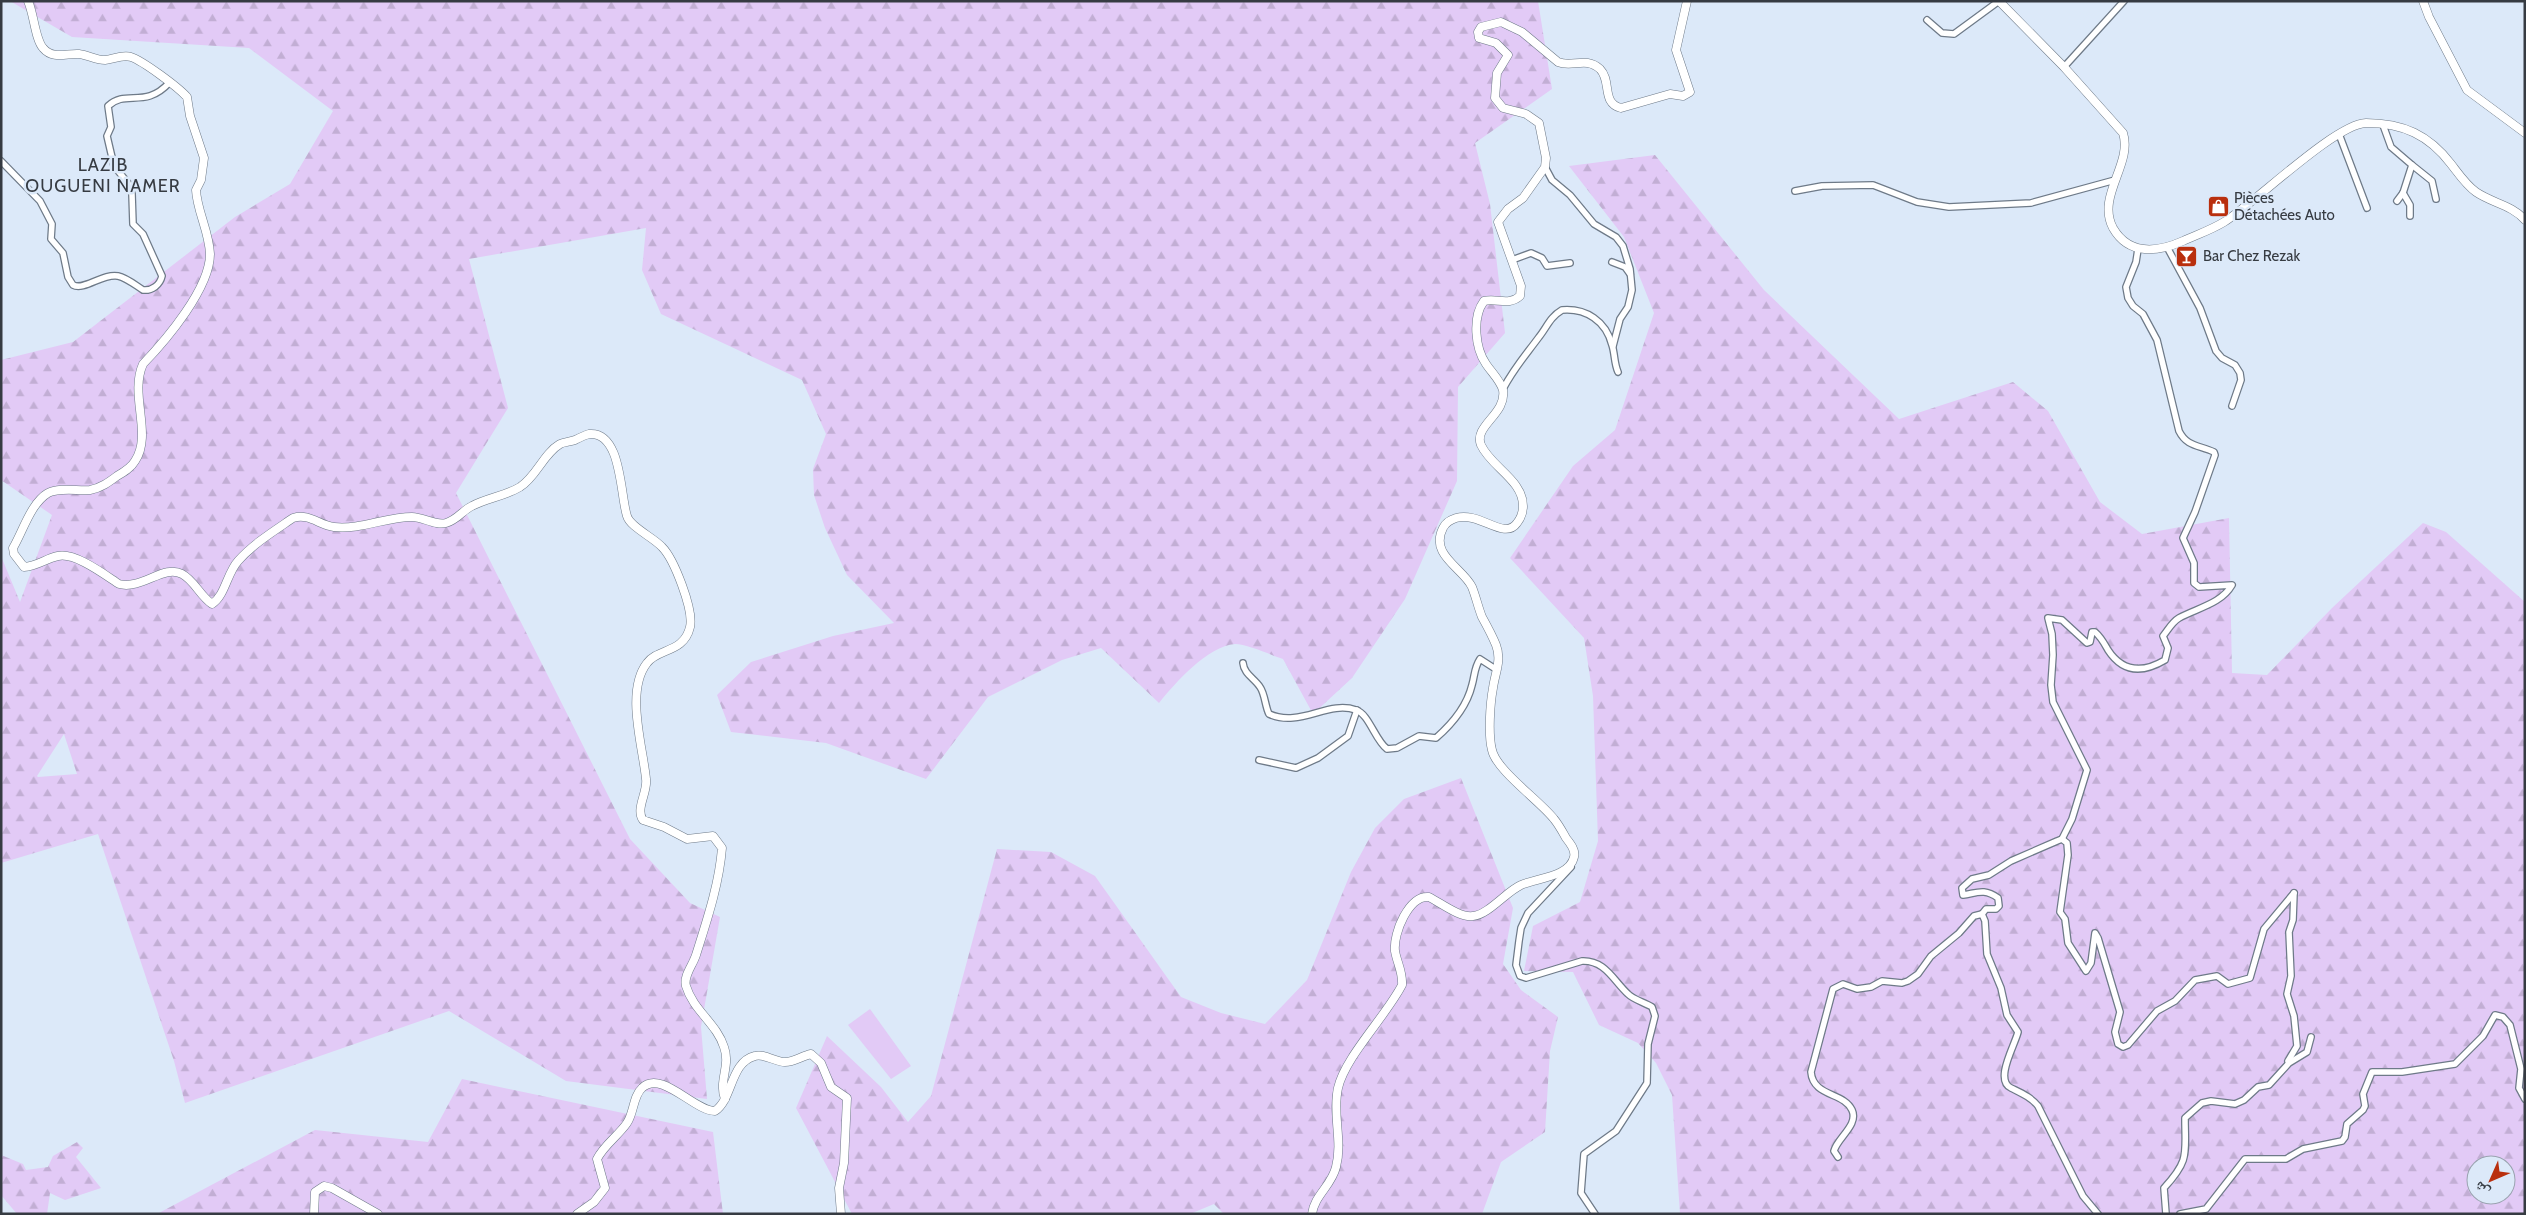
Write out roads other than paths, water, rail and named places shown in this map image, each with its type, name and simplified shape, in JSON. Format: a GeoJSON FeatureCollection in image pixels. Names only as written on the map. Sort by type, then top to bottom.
{"type":"FeatureCollection","features":[{"type":"Feature","properties":{"kind":"street"},"geometry":{"type":"LineString","coordinates":[[28,1],[33,10],[40,43],[48,52],[68,56],[76,54],[101,60],[126,56],[133,57],[147,65],[187,97],[190,116],[204,158],[201,180],[196,190],[207,231],[210,254],[206,280],[174,330],[140,370],[136,388],[142,424],[136,460],[131,466],[98,488],[49,493],[36,505],[13,548],[14,554],[24,567],[34,566],[60,555],[72,557],[119,584],[127,586],[136,586],[164,573],[174,571],[189,579],[212,604],[218,600],[230,572],[237,562],[253,546],[293,518],[300,516],[310,518],[335,527],[413,517],[444,524],[454,520],[471,506],[519,487],[533,476],[560,443],[589,434],[602,436],[608,442],[618,468],[627,518],[633,526],[643,530],[664,548],[690,608],[691,625],[687,636],[670,650],[649,660],[641,676],[637,700],[637,719],[647,780],[639,812],[643,820],[664,827],[688,839],[713,836],[722,848],[717,888],[694,961],[685,977],[685,985],[693,1001],[712,1024],[724,1046],[728,1059],[722,1083],[725,1099]]}},
{"type":"Feature","properties":{"kind":"street"},"geometry":{"type":"LineString","coordinates":[[1594,1214],[1581,1193],[1584,1154],[1616,1131],[1647,1083],[1648,1044],[1655,1016],[1652,1007],[1628,994],[1609,972],[1592,961],[1582,961],[1526,978],[1520,976],[1517,970],[1521,928],[1528,913],[1545,892],[1568,872],[1575,853],[1555,819],[1500,764],[1492,750],[1491,699],[1497,670],[1497,646],[1482,615],[1472,586],[1447,560],[1442,551],[1440,538],[1442,529],[1448,521],[1461,517],[1472,517],[1487,522],[1501,530],[1508,530],[1515,526],[1522,516],[1524,505],[1517,489],[1480,443],[1480,436],[1486,425],[1499,411],[1503,400],[1502,389],[1480,352],[1476,323],[1479,308],[1484,301],[1492,299],[1507,302],[1515,301],[1520,296],[1521,286],[1498,222],[1508,208],[1523,198],[1545,166],[1546,158],[1538,123],[1526,114],[1503,108],[1495,98],[1497,73],[1508,55],[1496,43],[1479,38],[1478,32],[1482,27],[1501,22],[1522,32],[1558,62],[1564,64],[1584,62],[1594,65],[1606,78],[1608,96],[1611,103],[1621,108],[1670,94],[1683,96],[1690,92],[1676,50],[1687,1]]}},
{"type":"Feature","properties":{"kind":"street"},"geometry":{"type":"LineString","coordinates":[[1927,20],[1942,33],[1954,34],[1999,1],[2064,67],[2123,133],[2126,142],[2125,154],[2110,200],[2113,227],[2123,240],[2138,249],[2154,250],[2167,246],[2223,222],[2339,134],[2364,123],[2411,131],[2428,139],[2476,192],[2507,207],[2525,220]]}},
{"type":"Feature","properties":{"kind":"street"},"geometry":{"type":"LineString","coordinates":[[2064,67],[2124,1]]}},
{"type":"Feature","properties":{"kind":"street"},"geometry":{"type":"LineString","coordinates":[[2423,1],[2429,17],[2468,90],[2525,133]]}},
{"type":"Feature","properties":{"kind":"street"},"geometry":{"type":"LineString","coordinates":[[1,161],[45,208],[52,224],[51,239],[63,253],[68,277],[73,285],[81,287],[110,275],[126,278],[143,290],[154,288],[161,281],[162,276],[144,234],[133,224],[132,194],[128,183],[114,166],[107,136],[110,127],[108,106],[125,98],[143,99],[156,96],[169,83]]}},
{"type":"Feature","properties":{"kind":"street"},"geometry":{"type":"LineString","coordinates":[[2382,125],[2390,147],[2432,181],[2436,199]]}},
{"type":"Feature","properties":{"kind":"street"},"geometry":{"type":"LineString","coordinates":[[2339,134],[2367,208]]}},
{"type":"Feature","properties":{"kind":"street"},"geometry":{"type":"LineString","coordinates":[[2396,201],[2403,193],[2412,165]]}},
{"type":"Feature","properties":{"kind":"street"},"geometry":{"type":"LineString","coordinates":[[1545,166],[1552,180],[1570,196],[1594,224],[1616,236],[1620,242],[1631,276],[1630,301],[1620,319],[1613,346],[1614,360],[1618,372]]}},
{"type":"Feature","properties":{"kind":"street"},"geometry":{"type":"LineString","coordinates":[[1795,191],[1822,186],[1873,185],[1917,202],[1949,208],[2031,203],[2115,180]]}},
{"type":"Feature","properties":{"kind":"street"},"geometry":{"type":"LineString","coordinates":[[2403,193],[2410,205],[2410,216]]}},
{"type":"Feature","properties":{"kind":"street"},"geometry":{"type":"LineString","coordinates":[[2167,246],[2200,308],[2216,351],[2222,358],[2235,365],[2240,373],[2241,380],[2232,406]]}},
{"type":"Feature","properties":{"kind":"street"},"geometry":{"type":"LineString","coordinates":[[1838,1157],[1834,1151],[1835,1146],[1847,1133],[1853,1117],[1853,1111],[1848,1105],[1815,1084],[1811,1072],[1833,989],[1843,984],[1857,989],[1874,986],[1882,981],[1902,983],[1918,974],[1931,956],[1959,933],[1974,916],[1982,914],[1986,909],[1996,909],[1999,906],[1998,898],[1985,892],[1971,892],[1963,896],[1962,888],[1964,885],[1972,879],[1989,875],[2011,861],[2062,839],[2072,819],[2087,770],[2053,702],[2051,685],[2054,655],[2048,618],[2062,620],[2087,643],[2090,642],[2092,632],[2095,632],[2115,659],[2127,668],[2133,670],[2147,668],[2165,660],[2168,648],[2163,636],[2178,619],[2215,601],[2232,585],[2199,587],[2194,583],[2194,562],[2183,538],[2195,512],[2215,456],[2214,452],[2191,446],[2183,440],[2178,431],[2156,340],[2143,314],[2133,306],[2128,298],[2126,287],[2136,262],[2138,249]]}},
{"type":"Feature","properties":{"kind":"street"},"geometry":{"type":"LineString","coordinates":[[1512,260],[1531,253],[1542,258],[1547,266],[1570,263]]}},
{"type":"Feature","properties":{"kind":"street"},"geometry":{"type":"LineString","coordinates":[[1612,262],[1624,267],[1631,276]]}},
{"type":"Feature","properties":{"kind":"street"},"geometry":{"type":"LineString","coordinates":[[1502,389],[1518,362],[1540,336],[1547,323],[1562,310],[1581,311],[1596,318],[1613,346]]}},
{"type":"Feature","properties":{"kind":"street"},"geometry":{"type":"LineString","coordinates":[[1243,663],[1244,669],[1262,689],[1263,700],[1269,714],[1287,719],[1329,709],[1357,710],[1364,716],[1376,738],[1387,749],[1396,748],[1419,736],[1436,738],[1450,726],[1461,709],[1472,686],[1474,666],[1480,659],[1497,670]]}},
{"type":"Feature","properties":{"kind":"street"},"geometry":{"type":"LineString","coordinates":[[1259,760],[1296,768],[1318,758],[1348,736],[1357,710]]}},
{"type":"Feature","properties":{"kind":"street"},"geometry":{"type":"LineString","coordinates":[[2062,839],[2067,843],[2068,855],[2060,912],[2065,919],[2068,943],[2086,970],[2091,963],[2095,934],[2098,938],[2120,1012],[2115,1032],[2118,1044],[2123,1047],[2128,1045],[2157,1011],[2175,1001],[2195,980],[2217,976],[2228,984],[2250,978],[2264,929],[2294,893],[2293,920],[2289,932],[2291,976],[2287,994],[2294,1016],[2297,1046],[2295,1052],[2279,1070],[2274,1081]]}},
{"type":"Feature","properties":{"kind":"street"},"geometry":{"type":"LineString","coordinates":[[1312,1214],[1313,1206],[1330,1182],[1336,1169],[1339,1132],[1336,1098],[1341,1077],[1402,985],[1403,976],[1395,950],[1407,909],[1422,896],[1429,897],[1466,916],[1478,915],[1518,886],[1562,871],[1574,860]]}},
{"type":"Feature","properties":{"kind":"street"},"geometry":{"type":"LineString","coordinates":[[1982,914],[1986,921],[1987,954],[2002,988],[2007,1015],[2018,1032],[2006,1065],[2005,1081],[2007,1086],[2028,1097],[2038,1106],[2083,1196],[2098,1214]]}},
{"type":"Feature","properties":{"kind":"street"},"geometry":{"type":"LineString","coordinates":[[2180,1214],[2206,1209],[2245,1159],[2286,1159],[2303,1150],[2342,1140],[2345,1137],[2346,1124],[2362,1112],[2365,1106],[2363,1094],[2372,1072],[2402,1072],[2455,1064],[2482,1036],[2495,1016],[2503,1017],[2510,1024],[2521,1069],[2519,1088],[2525,1099]]}},
{"type":"Feature","properties":{"kind":"street"},"geometry":{"type":"LineString","coordinates":[[2166,1214],[2164,1188],[2180,1171],[2184,1160],[2185,1118],[2202,1103],[2211,1101],[2235,1104],[2244,1100],[2258,1086],[2269,1085],[2289,1063],[2307,1052],[2310,1037]]}},
{"type":"Feature","properties":{"kind":"street"},"geometry":{"type":"LineString","coordinates":[[577,1214],[594,1202],[605,1188],[597,1159],[601,1151],[627,1123],[641,1088],[648,1084],[658,1083],[708,1111],[715,1111],[720,1108],[737,1072],[753,1056],[785,1062],[805,1055],[817,1057],[832,1087],[847,1098],[844,1163],[839,1188],[842,1213]]}},
{"type":"Feature","properties":{"kind":"street"},"geometry":{"type":"LineString","coordinates":[[314,1214],[315,1192],[324,1186],[332,1188],[378,1214]]}},
{"type":"Feature","properties":{"kind":"place","name":"Pièces Détachées Auto"},"geometry":{"type":"Point","coordinates":[2218,207]}},
{"type":"Feature","properties":{"kind":"place","name":"Bar Chez Rezak"},"geometry":{"type":"Point","coordinates":[2187,256]}},
{"type":"Feature","properties":{"kind":"district","name":"LAZIB OUGUENI NAMER"},"geometry":{"type":"Point","coordinates":[103,175]}}]}
